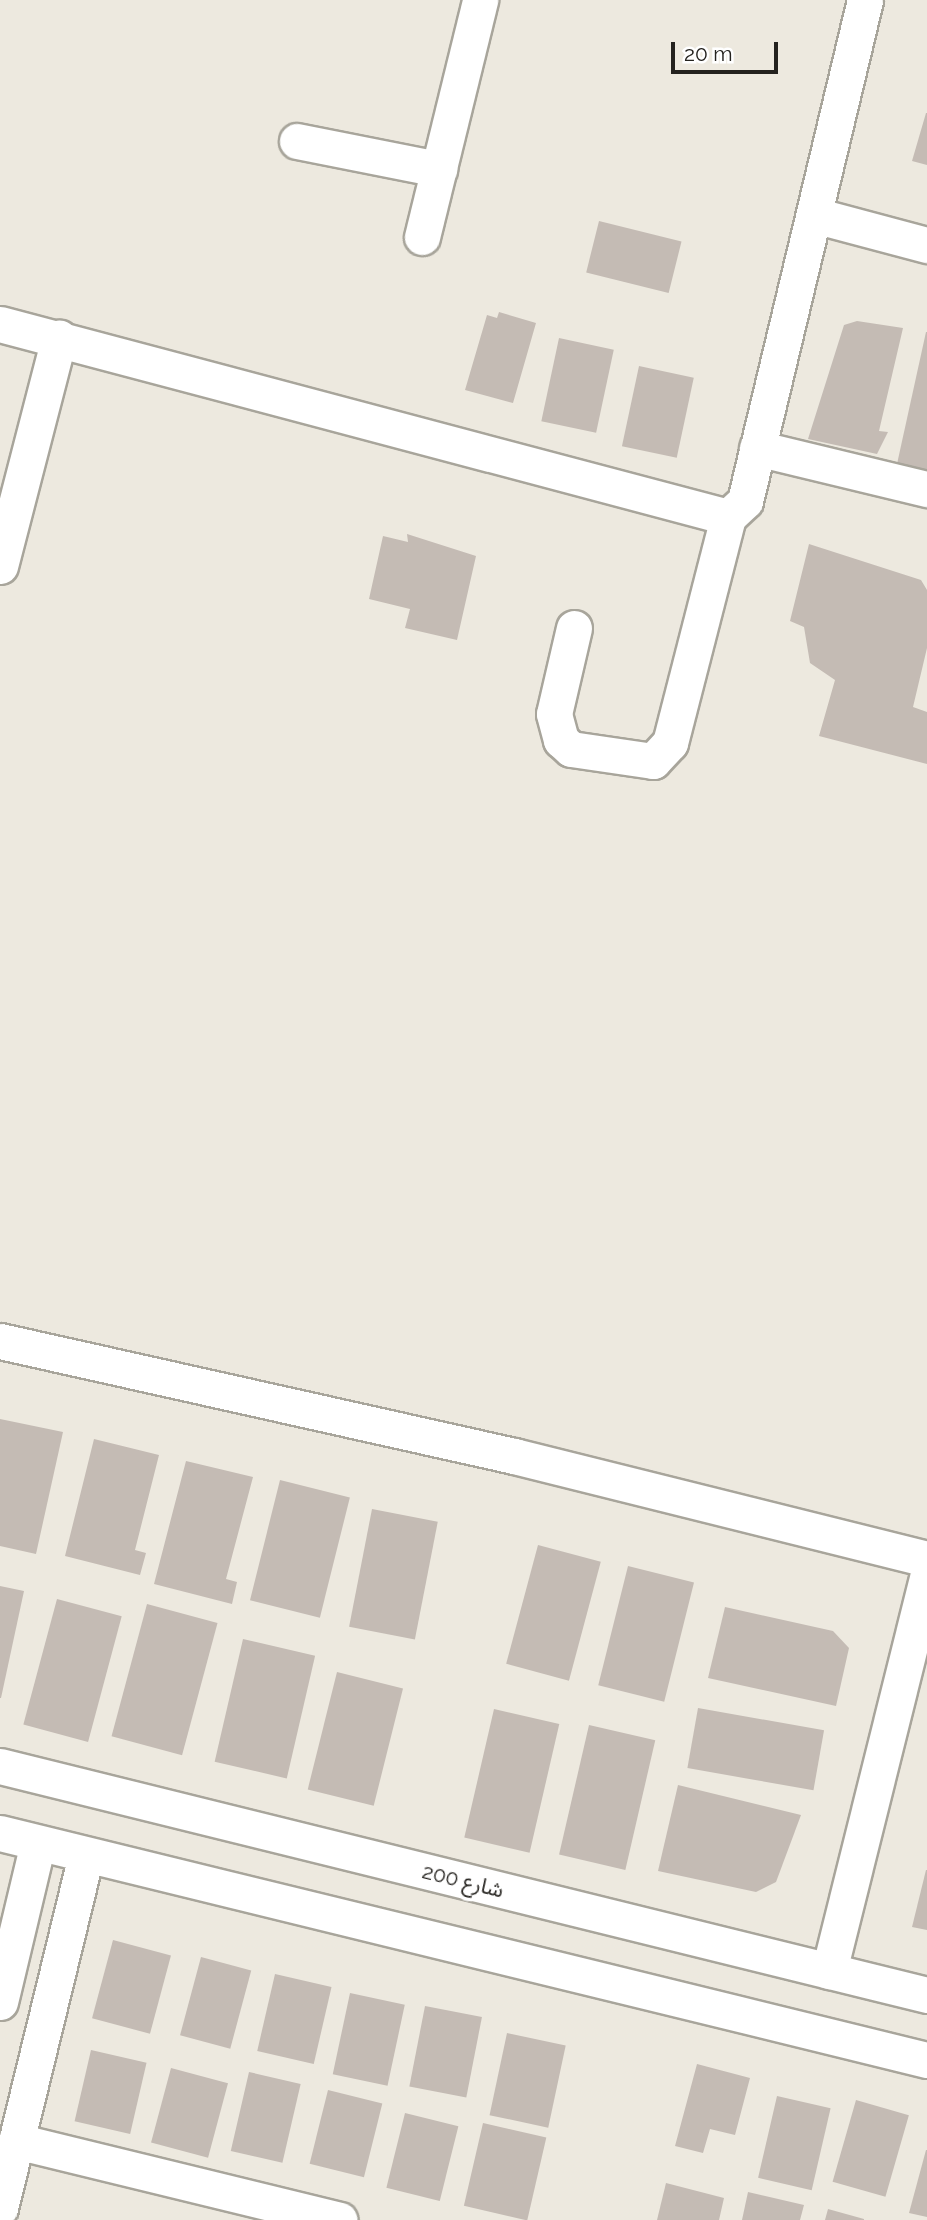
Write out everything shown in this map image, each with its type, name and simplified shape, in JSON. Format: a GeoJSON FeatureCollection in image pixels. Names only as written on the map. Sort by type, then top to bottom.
{"type":"FeatureCollection","features":[{"type":"Feature","properties":{"kind":"street"},"geometry":{"type":"LineString","coordinates":[[422,237],[480,0]]}},
{"type":"Feature","properties":{"kind":"street"},"geometry":{"type":"LineString","coordinates":[[574,628],[554,714],[561,740],[570,749],[653,761],[670,743],[728,517],[745,501],[866,0]]}},
{"type":"Feature","properties":{"kind":"street"},"geometry":{"type":"LineString","coordinates":[[297,141],[439,169]]}},
{"type":"Feature","properties":{"kind":"street"},"geometry":{"type":"LineString","coordinates":[[814,215],[927,245]]}},
{"type":"Feature","properties":{"kind":"street"},"geometry":{"type":"LineString","coordinates":[[0,324],[728,517]]}},
{"type":"Feature","properties":{"kind":"street"},"geometry":{"type":"LineString","coordinates":[[0,566],[59,338]]}},
{"type":"Feature","properties":{"kind":"street"},"geometry":{"type":"LineString","coordinates":[[757,448],[927,489]]}},
{"type":"Feature","properties":{"kind":"street"},"geometry":{"type":"LineString","coordinates":[[0,1341],[514,1457],[927,1559]]}},
{"type":"Feature","properties":{"kind":"street"},"geometry":{"type":"LineString","coordinates":[[829,1971],[927,1578]]}},
{"type":"Feature","properties":{"kind":"street","name":"شارع 200"},"geometry":{"type":"LineString","coordinates":[[0,1766],[927,1995]]}},
{"type":"Feature","properties":{"kind":"street"},"geometry":{"type":"LineString","coordinates":[[0,1833],[927,2060]]}},
{"type":"Feature","properties":{"kind":"street"},"geometry":{"type":"LineString","coordinates":[[0,2002],[38,1843]]}},
{"type":"Feature","properties":{"kind":"street"},"geometry":{"type":"LineString","coordinates":[[0,2208],[86,1854]]}},
{"type":"Feature","properties":{"kind":"street"},"geometry":{"type":"LineString","coordinates":[[16,2141],[339,2220]]}},
{"type":"Feature","properties":{"kind":"building"},"geometry":{"type":"Polygon","coordinates":[[[927,113],[927,165],[912,161],[927,113]]]}},
{"type":"Feature","properties":{"kind":"building"},"geometry":{"type":"Polygon","coordinates":[[[599,221],[681,242],[669,293],[586,272],[599,221]]]}},
{"type":"Feature","properties":{"kind":"building"},"geometry":{"type":"Polygon","coordinates":[[[499,312],[536,323],[513,403],[465,390],[487,315],[497,318],[499,312]]]}},
{"type":"Feature","properties":{"kind":"building"},"geometry":{"type":"Polygon","coordinates":[[[857,321],[903,328],[879,431],[888,432],[877,454],[808,439],[844,325],[857,321]]]}},
{"type":"Feature","properties":{"kind":"building"},"geometry":{"type":"Polygon","coordinates":[[[927,332],[927,471],[897,464],[927,332]]]}},
{"type":"Feature","properties":{"kind":"building"},"geometry":{"type":"Polygon","coordinates":[[[559,338],[614,350],[596,433],[541,421],[559,338]]]}},
{"type":"Feature","properties":{"kind":"building"},"geometry":{"type":"Polygon","coordinates":[[[639,366],[694,378],[677,458],[622,446],[639,366]]]}},
{"type":"Feature","properties":{"kind":"building"},"geometry":{"type":"Polygon","coordinates":[[[407,534],[476,556],[457,640],[405,628],[410,609],[369,599],[383,536],[408,542],[407,534]]]}},
{"type":"Feature","properties":{"kind":"building"},"geometry":{"type":"Polygon","coordinates":[[[809,544],[921,580],[927,590],[927,648],[913,707],[927,712],[927,764],[819,736],[835,680],[810,663],[804,627],[790,621],[809,544]]]}},
{"type":"Feature","properties":{"kind":"building"},"geometry":{"type":"Polygon","coordinates":[[[0,1419],[63,1432],[36,1554],[0,1546],[0,1419]]]}},
{"type":"Feature","properties":{"kind":"building"},"geometry":{"type":"Polygon","coordinates":[[[94,1439],[159,1455],[135,1550],[146,1553],[140,1575],[65,1556],[94,1439]]]}},
{"type":"Feature","properties":{"kind":"building"},"geometry":{"type":"Polygon","coordinates":[[[186,1461],[253,1477],[226,1579],[237,1582],[232,1604],[154,1584],[186,1461]]]}},
{"type":"Feature","properties":{"kind":"building"},"geometry":{"type":"Polygon","coordinates":[[[280,1480],[350,1497],[320,1618],[250,1600],[280,1480]]]}},
{"type":"Feature","properties":{"kind":"building"},"geometry":{"type":"Polygon","coordinates":[[[372,1509],[438,1522],[415,1640],[349,1627],[372,1509]]]}},
{"type":"Feature","properties":{"kind":"building"},"geometry":{"type":"Polygon","coordinates":[[[538,1545],[601,1562],[569,1681],[506,1664],[538,1545]]]}},
{"type":"Feature","properties":{"kind":"building"},"geometry":{"type":"Polygon","coordinates":[[[628,1566],[694,1582],[664,1702],[598,1685],[628,1566]]]}},
{"type":"Feature","properties":{"kind":"building"},"geometry":{"type":"Polygon","coordinates":[[[0,1586],[24,1591],[1,1698],[0,1698],[0,1586]]]}},
{"type":"Feature","properties":{"kind":"building"},"geometry":{"type":"Polygon","coordinates":[[[57,1599],[122,1616],[88,1742],[23,1725],[57,1599]]]}},
{"type":"Feature","properties":{"kind":"building"},"geometry":{"type":"Polygon","coordinates":[[[147,1604],[218,1623],[182,1755],[112,1736],[147,1604]]]}},
{"type":"Feature","properties":{"kind":"building"},"geometry":{"type":"Polygon","coordinates":[[[725,1607],[833,1631],[849,1648],[836,1706],[708,1678],[725,1607]]]}},
{"type":"Feature","properties":{"kind":"building"},"geometry":{"type":"Polygon","coordinates":[[[243,1639],[315,1656],[287,1778],[215,1762],[243,1639]]]}},
{"type":"Feature","properties":{"kind":"building"},"geometry":{"type":"Polygon","coordinates":[[[337,1672],[403,1688],[374,1806],[308,1789],[337,1672]]]}},
{"type":"Feature","properties":{"kind":"building"},"geometry":{"type":"Polygon","coordinates":[[[698,1708],[824,1730],[813,1790],[687,1768],[698,1708]]]}},
{"type":"Feature","properties":{"kind":"building"},"geometry":{"type":"Polygon","coordinates":[[[494,1709],[559,1724],[530,1853],[464,1838],[494,1709]]]}},
{"type":"Feature","properties":{"kind":"building"},"geometry":{"type":"Polygon","coordinates":[[[589,1725],[655,1740],[625,1870],[559,1855],[589,1725]]]}},
{"type":"Feature","properties":{"kind":"building"},"geometry":{"type":"Polygon","coordinates":[[[678,1785],[801,1815],[776,1882],[756,1892],[658,1871],[678,1785]]]}},
{"type":"Feature","properties":{"kind":"building"},"geometry":{"type":"Polygon","coordinates":[[[927,1870],[927,1930],[912,1927],[927,1870]]]}},
{"type":"Feature","properties":{"kind":"building"},"geometry":{"type":"Polygon","coordinates":[[[113,1940],[171,1956],[150,2034],[92,2018],[113,1940]]]}},
{"type":"Feature","properties":{"kind":"building"},"geometry":{"type":"Polygon","coordinates":[[[201,1957],[251,1970],[230,2049],[180,2035],[201,1957]]]}},
{"type":"Feature","properties":{"kind":"building"},"geometry":{"type":"Polygon","coordinates":[[[275,1974],[332,1987],[314,2064],[257,2051],[275,1974]]]}},
{"type":"Feature","properties":{"kind":"building"},"geometry":{"type":"Polygon","coordinates":[[[350,1993],[405,2005],[388,2086],[333,2074],[350,1993]]]}},
{"type":"Feature","properties":{"kind":"building"},"geometry":{"type":"Polygon","coordinates":[[[425,2006],[482,2017],[466,2098],[409,2086],[425,2006]]]}},
{"type":"Feature","properties":{"kind":"building"},"geometry":{"type":"Polygon","coordinates":[[[507,2033],[566,2045],[548,2128],[490,2115],[507,2033]]]}},
{"type":"Feature","properties":{"kind":"building"},"geometry":{"type":"Polygon","coordinates":[[[91,2050],[147,2063],[130,2134],[75,2121],[91,2050]]]}},
{"type":"Feature","properties":{"kind":"building"},"geometry":{"type":"Polygon","coordinates":[[[697,2064],[750,2078],[735,2135],[710,2129],[703,2153],[675,2146],[697,2064]]]}},
{"type":"Feature","properties":{"kind":"building"},"geometry":{"type":"Polygon","coordinates":[[[171,2068],[228,2083],[208,2158],[151,2142],[171,2068]]]}},
{"type":"Feature","properties":{"kind":"building"},"geometry":{"type":"Polygon","coordinates":[[[249,2072],[301,2084],[282,2163],[231,2151],[249,2072]]]}},
{"type":"Feature","properties":{"kind":"building"},"geometry":{"type":"Polygon","coordinates":[[[328,2090],[382,2104],[364,2177],[310,2164],[328,2090]]]}},
{"type":"Feature","properties":{"kind":"building"},"geometry":{"type":"Polygon","coordinates":[[[777,2096],[831,2108],[812,2190],[758,2178],[777,2096]]]}},
{"type":"Feature","properties":{"kind":"building"},"geometry":{"type":"Polygon","coordinates":[[[856,2100],[909,2115],[885,2197],[833,2182],[856,2100]]]}},
{"type":"Feature","properties":{"kind":"building"},"geometry":{"type":"Polygon","coordinates":[[[405,2113],[458,2126],[440,2201],[386,2188],[405,2113]]]}},
{"type":"Feature","properties":{"kind":"building"},"geometry":{"type":"Polygon","coordinates":[[[483,2123],[546,2138],[527,2220],[464,2206],[483,2123]]]}},
{"type":"Feature","properties":{"kind":"building"},"geometry":{"type":"Polygon","coordinates":[[[927,2150],[927,2217],[909,2213],[927,2150]]]}},
{"type":"Feature","properties":{"kind":"building"},"geometry":{"type":"Polygon","coordinates":[[[666,2183],[724,2198],[719,2220],[657,2220],[666,2183]]]}},
{"type":"Feature","properties":{"kind":"building"},"geometry":{"type":"Polygon","coordinates":[[[748,2192],[804,2205],[800,2220],[742,2220],[748,2192]]]}},
{"type":"Feature","properties":{"kind":"building"},"geometry":{"type":"Polygon","coordinates":[[[828,2209],[864,2219],[864,2220],[825,2220],[828,2209]]]}}]}
